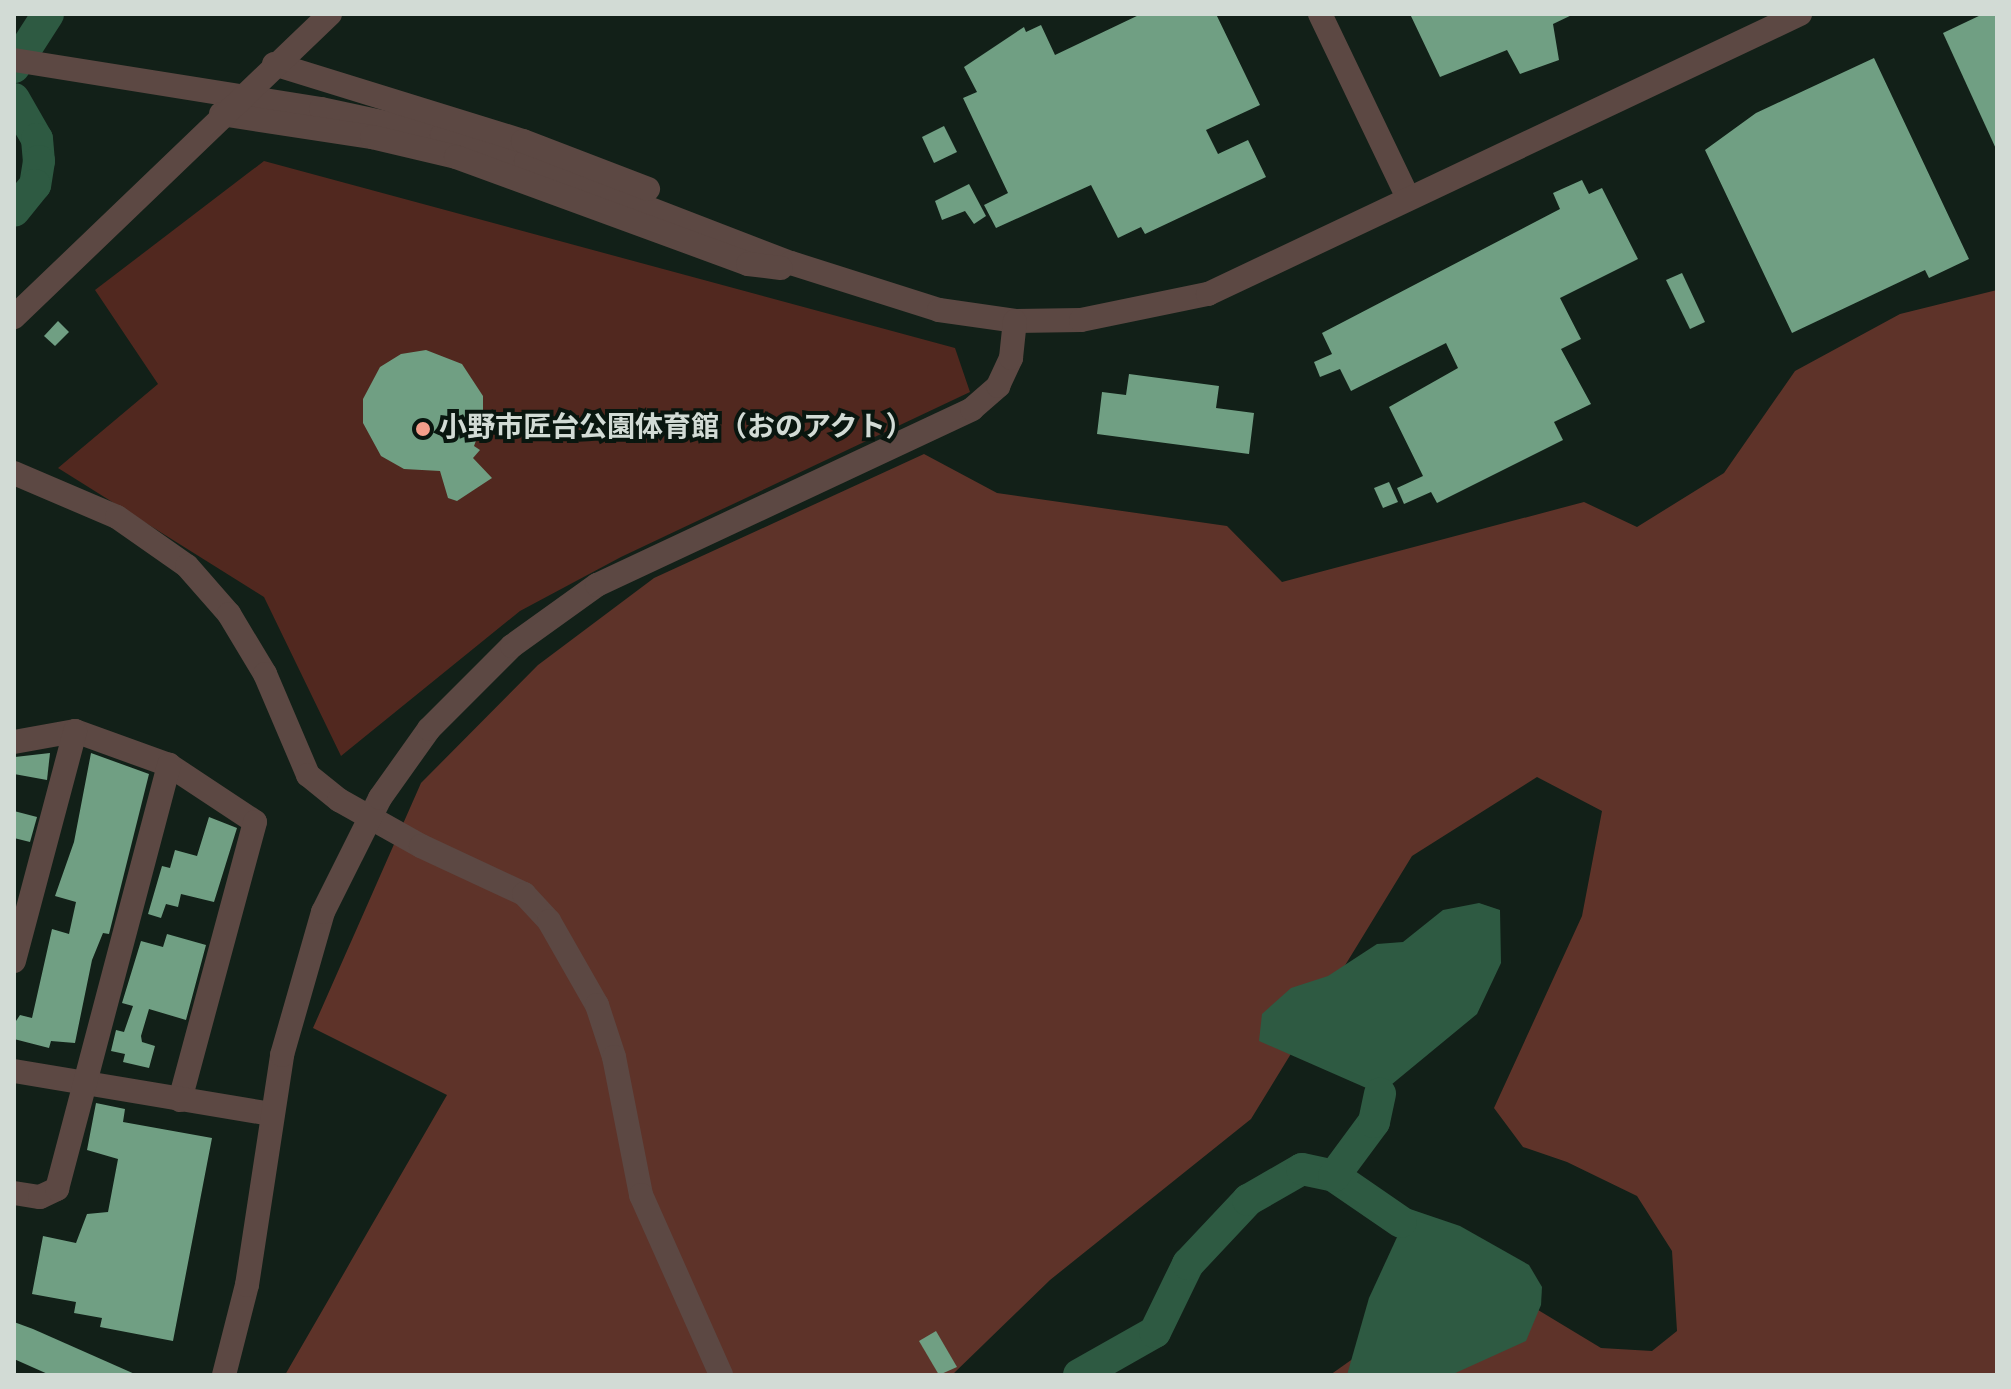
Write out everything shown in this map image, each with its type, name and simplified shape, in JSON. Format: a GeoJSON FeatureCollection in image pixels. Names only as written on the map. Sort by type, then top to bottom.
{"type":"FeatureCollection","features":[{"type":"Feature","properties":{"kind":"street"},"geometry":{"type":"LineString","coordinates":[[14,317],[221,114],[330,14]]}},
{"type":"Feature","properties":{"kind":"street"},"geometry":{"type":"LineString","coordinates":[[1320,14],[1408,198]]}},
{"type":"Feature","properties":{"kind":"street"},"geometry":{"type":"LineString","coordinates":[[14,60],[305,106],[442,135],[526,161],[830,275],[939,310],[1015,321],[1081,320],[1208,294],[1800,14]]}},
{"type":"Feature","properties":{"kind":"street"},"geometry":{"type":"LineString","coordinates":[[274,64],[569,157],[756,235],[830,275]]}},
{"type":"Feature","properties":{"kind":"street"},"geometry":{"type":"LineString","coordinates":[[221,114],[372,137],[456,157],[748,264],[830,275]]}},
{"type":"Feature","properties":{"kind":"street"},"geometry":{"type":"LineString","coordinates":[[224,1375],[247,1285],[270,1114],[318,927],[349,852],[380,798],[466,688],[512,646],[597,585],[972,409],[998,386],[1011,358],[1015,321]]}},
{"type":"Feature","properties":{"kind":"street"},"geometry":{"type":"LineString","coordinates":[[14,473],[117,517],[187,566],[229,614],[265,674],[308,775],[339,800],[421,846],[524,894],[563,942],[597,1005],[614,1057],[641,1195],[721,1375]]}},
{"type":"Feature","properties":{"kind":"street"},"geometry":{"type":"LineString","coordinates":[[14,742],[75,731],[169,765],[255,822],[180,1100]]}},
{"type":"Feature","properties":{"kind":"street"},"geometry":{"type":"LineString","coordinates":[[14,961],[75,731]]}},
{"type":"Feature","properties":{"kind":"street"},"geometry":{"type":"LineString","coordinates":[[14,1193],[40,1197],[57,1189],[169,765]]}},
{"type":"Feature","properties":{"kind":"street"},"geometry":{"type":"LineString","coordinates":[[14,1071],[270,1114]]}},
{"type":"Feature","properties":{"kind":"shaded area"},"geometry":{"type":"Polygon","coordinates":[[[264,161],[955,348],[970,392],[621,557],[520,611],[341,756],[264,597],[58,468],[158,384],[95,290],[264,161]]]}},
{"type":"Feature","properties":{"kind":"shaded area"},"geometry":{"type":"Polygon","coordinates":[[[1997,290],[1997,1375],[1330,1375],[1433,1302],[1523,1301],[1601,1348],[1652,1351],[1677,1331],[1672,1251],[1637,1196],[1567,1162],[1523,1147],[1494,1108],[1582,916],[1602,811],[1537,777],[1412,856],[1251,1119],[1050,1280],[952,1375],[285,1375],[447,1095],[313,1028],[421,783],[538,665],[654,578],[924,454],[997,493],[1227,526],[1282,582],[1584,502],[1637,527],[1724,473],[1795,371],[1900,314],[1997,290]]]}},
{"type":"Feature","properties":{"kind":"shaded area"},"geometry":{"type":"Polygon","coordinates":[[[1479,903],[1500,910],[1501,963],[1477,1014],[1380,1094],[1259,1041],[1262,1014],[1291,988],[1328,976],[1377,944],[1403,942],[1443,910],[1479,903]]]}},
{"type":"Feature","properties":{"kind":"shaded area"},"geometry":{"type":"Polygon","coordinates":[[[1410,1209],[1460,1226],[1529,1265],[1542,1287],[1541,1305],[1526,1341],[1451,1375],[1347,1375],[1369,1298],[1410,1209]]]}},
{"type":"Feature","properties":{"kind":"building"},"geometry":{"type":"Polygon","coordinates":[[[1141,14],[1216,14],[1260,105],[1206,130],[1218,154],[1248,140],[1266,177],[1145,234],[1141,227],[1118,238],[1091,185],[996,228],[984,205],[1008,193],[963,98],[977,92],[964,67],[1024,27],[1026,32],[1041,25],[1055,55],[1141,14]]]}},
{"type":"Feature","properties":{"kind":"building"},"geometry":{"type":"Polygon","coordinates":[[[1410,14],[1574,14],[1553,24],[1559,60],[1520,74],[1507,50],[1440,77],[1410,14]]]}},
{"type":"Feature","properties":{"kind":"building"},"geometry":{"type":"Polygon","coordinates":[[[1983,14],[1997,14],[1997,151],[1943,33],[1983,14]]]}},
{"type":"Feature","properties":{"kind":"building"},"geometry":{"type":"Polygon","coordinates":[[[1874,58],[1969,259],[1929,278],[1925,270],[1792,333],[1705,150],[1756,113],[1874,58]]]}},
{"type":"Feature","properties":{"kind":"building"},"geometry":{"type":"Polygon","coordinates":[[[944,126],[957,152],[934,163],[922,137],[944,126]]]}},
{"type":"Feature","properties":{"kind":"building"},"geometry":{"type":"Polygon","coordinates":[[[1582,180],[1589,194],[1602,188],[1638,259],[1560,298],[1581,339],[1561,349],[1591,404],[1554,422],[1563,440],[1437,503],[1431,492],[1404,504],[1397,488],[1423,476],[1389,407],[1458,368],[1446,343],[1351,391],[1340,369],[1320,377],[1314,362],[1332,354],[1322,333],[1560,209],[1553,193],[1582,180]]]}},
{"type":"Feature","properties":{"kind":"building"},"geometry":{"type":"Polygon","coordinates":[[[969,184],[986,216],[974,224],[965,211],[942,220],[935,201],[969,184]]]}},
{"type":"Feature","properties":{"kind":"building"},"geometry":{"type":"Polygon","coordinates":[[[1682,273],[1705,322],[1690,329],[1666,280],[1682,273]]]}},
{"type":"Feature","properties":{"kind":"building"},"geometry":{"type":"Polygon","coordinates":[[[58,321],[69,332],[55,346],[44,336],[58,321]]]}},
{"type":"Feature","properties":{"kind":"building","name":"小野市匠台公園体育館（おのアクト）"},"geometry":{"type":"Polygon","coordinates":[[[426,350],[462,364],[483,396],[483,422],[474,446],[480,450],[473,458],[492,478],[457,501],[448,498],[440,471],[404,469],[381,456],[363,423],[363,399],[380,367],[401,354],[426,350]]]}},
{"type":"Feature","properties":{"kind":"building"},"geometry":{"type":"Polygon","coordinates":[[[1129,374],[1219,386],[1216,408],[1254,413],[1249,454],[1097,434],[1102,392],[1126,395],[1129,374]]]}},
{"type":"Feature","properties":{"kind":"building"},"geometry":{"type":"Polygon","coordinates":[[[1389,482],[1398,502],[1383,508],[1374,488],[1389,482]]]}},
{"type":"Feature","properties":{"kind":"building"},"geometry":{"type":"Polygon","coordinates":[[[50,753],[47,780],[14,774],[15,757],[50,753]]]}},
{"type":"Feature","properties":{"kind":"building"},"geometry":{"type":"Polygon","coordinates":[[[91,753],[149,774],[109,934],[103,933],[92,960],[75,1043],[51,1041],[49,1048],[14,1039],[14,1024],[20,1015],[32,1018],[52,929],[69,934],[76,902],[55,896],[74,842],[91,753]]]}},
{"type":"Feature","properties":{"kind":"building"},"geometry":{"type":"Polygon","coordinates":[[[14,811],[37,817],[30,842],[14,838],[14,811]]]}},
{"type":"Feature","properties":{"kind":"building"},"geometry":{"type":"Polygon","coordinates":[[[209,817],[237,828],[214,902],[181,894],[178,907],[166,904],[161,918],[148,914],[162,866],[170,868],[175,850],[197,856],[209,817]]]}},
{"type":"Feature","properties":{"kind":"building"},"geometry":{"type":"Polygon","coordinates":[[[167,934],[206,945],[186,1020],[149,1009],[141,1036],[142,1042],[155,1046],[149,1068],[123,1062],[125,1054],[111,1051],[116,1030],[124,1032],[133,1006],[122,1003],[141,941],[163,947],[167,934]]]}},
{"type":"Feature","properties":{"kind":"building"},"geometry":{"type":"Polygon","coordinates":[[[96,1103],[125,1109],[123,1122],[212,1138],[173,1341],[100,1327],[102,1318],[74,1313],[76,1302],[32,1294],[43,1236],[76,1243],[87,1214],[108,1212],[118,1159],[87,1150],[96,1103]]]}},
{"type":"Feature","properties":{"kind":"building"},"geometry":{"type":"Polygon","coordinates":[[[14,1322],[137,1375],[50,1375],[14,1359],[14,1322]]]}},
{"type":"Feature","properties":{"kind":"building"},"geometry":{"type":"Polygon","coordinates":[[[936,1331],[957,1367],[939,1375],[919,1341],[936,1331]]]}},
{"type":"Feature","properties":{"kind":"waterway"},"geometry":{"type":"LineString","coordinates":[[14,67],[48,14]]}},
{"type":"Feature","properties":{"kind":"waterway"},"geometry":{"type":"LineString","coordinates":[[14,99],[37,139],[39,161],[35,185],[14,211]]}},
{"type":"Feature","properties":{"kind":"waterway"},"geometry":{"type":"LineString","coordinates":[[1079,1375],[1155,1332],[1188,1264],[1248,1200],[1302,1169],[1334,1176],[1374,1122],[1380,1094]]}},
{"type":"Feature","properties":{"kind":"waterway"},"geometry":{"type":"LineString","coordinates":[[1334,1176],[1401,1222]]}},
{"type":"Feature","properties":{"kind":"place","name":"小野市匠台公園体育館（おのアクト）"},"geometry":{"type":"Point","coordinates":[423,429]}}]}
